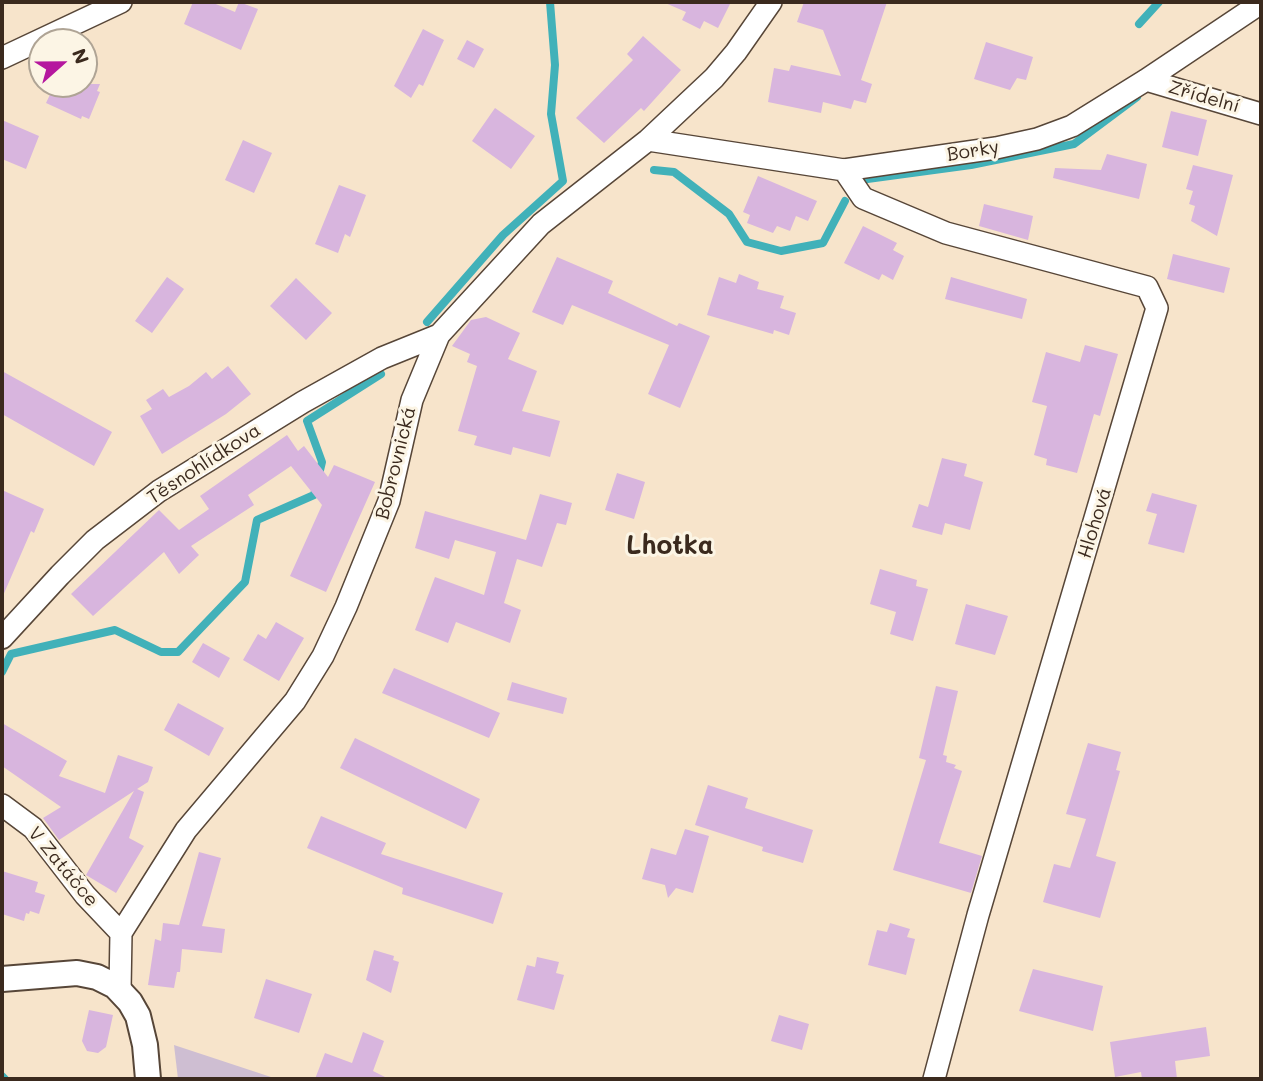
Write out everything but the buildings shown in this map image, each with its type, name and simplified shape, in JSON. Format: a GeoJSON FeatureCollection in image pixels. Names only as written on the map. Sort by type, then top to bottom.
{"type":"FeatureCollection","features":[{"type":"Feature","properties":{"kind":"street"},"geometry":{"type":"LineString","coordinates":[[75,2],[90,18]]}},
{"type":"Feature","properties":{"kind":"street"},"geometry":{"type":"LineString","coordinates":[[2,58],[121,2]]}},
{"type":"Feature","properties":{"kind":"street","name":"Bobrovnická"},"geometry":{"type":"LineString","coordinates":[[121,933],[186,830],[295,701],[323,656],[390,501],[411,400],[439,335],[541,224],[648,141],[714,78],[771,2]]}},
{"type":"Feature","properties":{"kind":"street","name":"Borky"},"geometry":{"type":"LineString","coordinates":[[648,141],[844,170],[996,148],[1037,139],[1072,126],[1261,3]]}},
{"type":"Feature","properties":{"kind":"street","name":"Zřídelní"},"geometry":{"type":"LineString","coordinates":[[1146,80],[1261,114]]}},
{"type":"Feature","properties":{"kind":"street","name":"Hlohová"},"geometry":{"type":"LineString","coordinates":[[844,170],[863,198],[946,233],[1147,287],[1157,308],[978,915],[934,1079]]}},
{"type":"Feature","properties":{"kind":"street","name":"Těsnohlídkova"},"geometry":{"type":"LineString","coordinates":[[2,638],[95,540],[159,491],[303,402],[382,358],[439,335]]}},
{"type":"Feature","properties":{"kind":"street","name":"V Zatáčce"},"geometry":{"type":"LineString","coordinates":[[2,805],[33,828],[85,895],[121,933]]}},
{"type":"Feature","properties":{"kind":"street"},"geometry":{"type":"LineString","coordinates":[[120,990],[121,933]]}},
{"type":"Feature","properties":{"kind":"street"},"geometry":{"type":"LineString","coordinates":[[2,979],[87,974],[103,979],[120,990],[134,1008],[141,1025],[148,1079]]}},
{"type":"Feature","properties":{"kind":"shaded area"},"geometry":{"type":"Polygon","coordinates":[[[174,1045],[277,1079],[178,1079],[174,1045]]]}},
{"type":"Feature","properties":{"kind":"waterway"},"geometry":{"type":"LineString","coordinates":[[427,322],[503,235],[563,181],[551,114],[555,65],[550,2]]}},
{"type":"Feature","properties":{"kind":"waterway"},"geometry":{"type":"LineString","coordinates":[[1139,24],[1159,2]]}},
{"type":"Feature","properties":{"kind":"waterway"},"geometry":{"type":"LineString","coordinates":[[860,180],[971,165],[1074,144],[1137,97]]}},
{"type":"Feature","properties":{"kind":"waterway"},"geometry":{"type":"LineString","coordinates":[[654,170],[674,172],[729,214],[747,242],[781,251],[823,243],[845,201]]}},
{"type":"Feature","properties":{"kind":"waterway"},"geometry":{"type":"LineString","coordinates":[[2,672],[11,654],[115,630],[161,652],[178,652],[245,582],[257,520],[314,495],[322,462],[307,421],[381,374]]}},
{"type":"Feature","properties":{"kind":"waterway"},"geometry":{"type":"LineString","coordinates":[[2,1076],[5,1079]]}},
{"type":"Feature","properties":{"kind":"district","name":"Lhotka"},"geometry":{"type":"Point","coordinates":[670,546]}}]}
